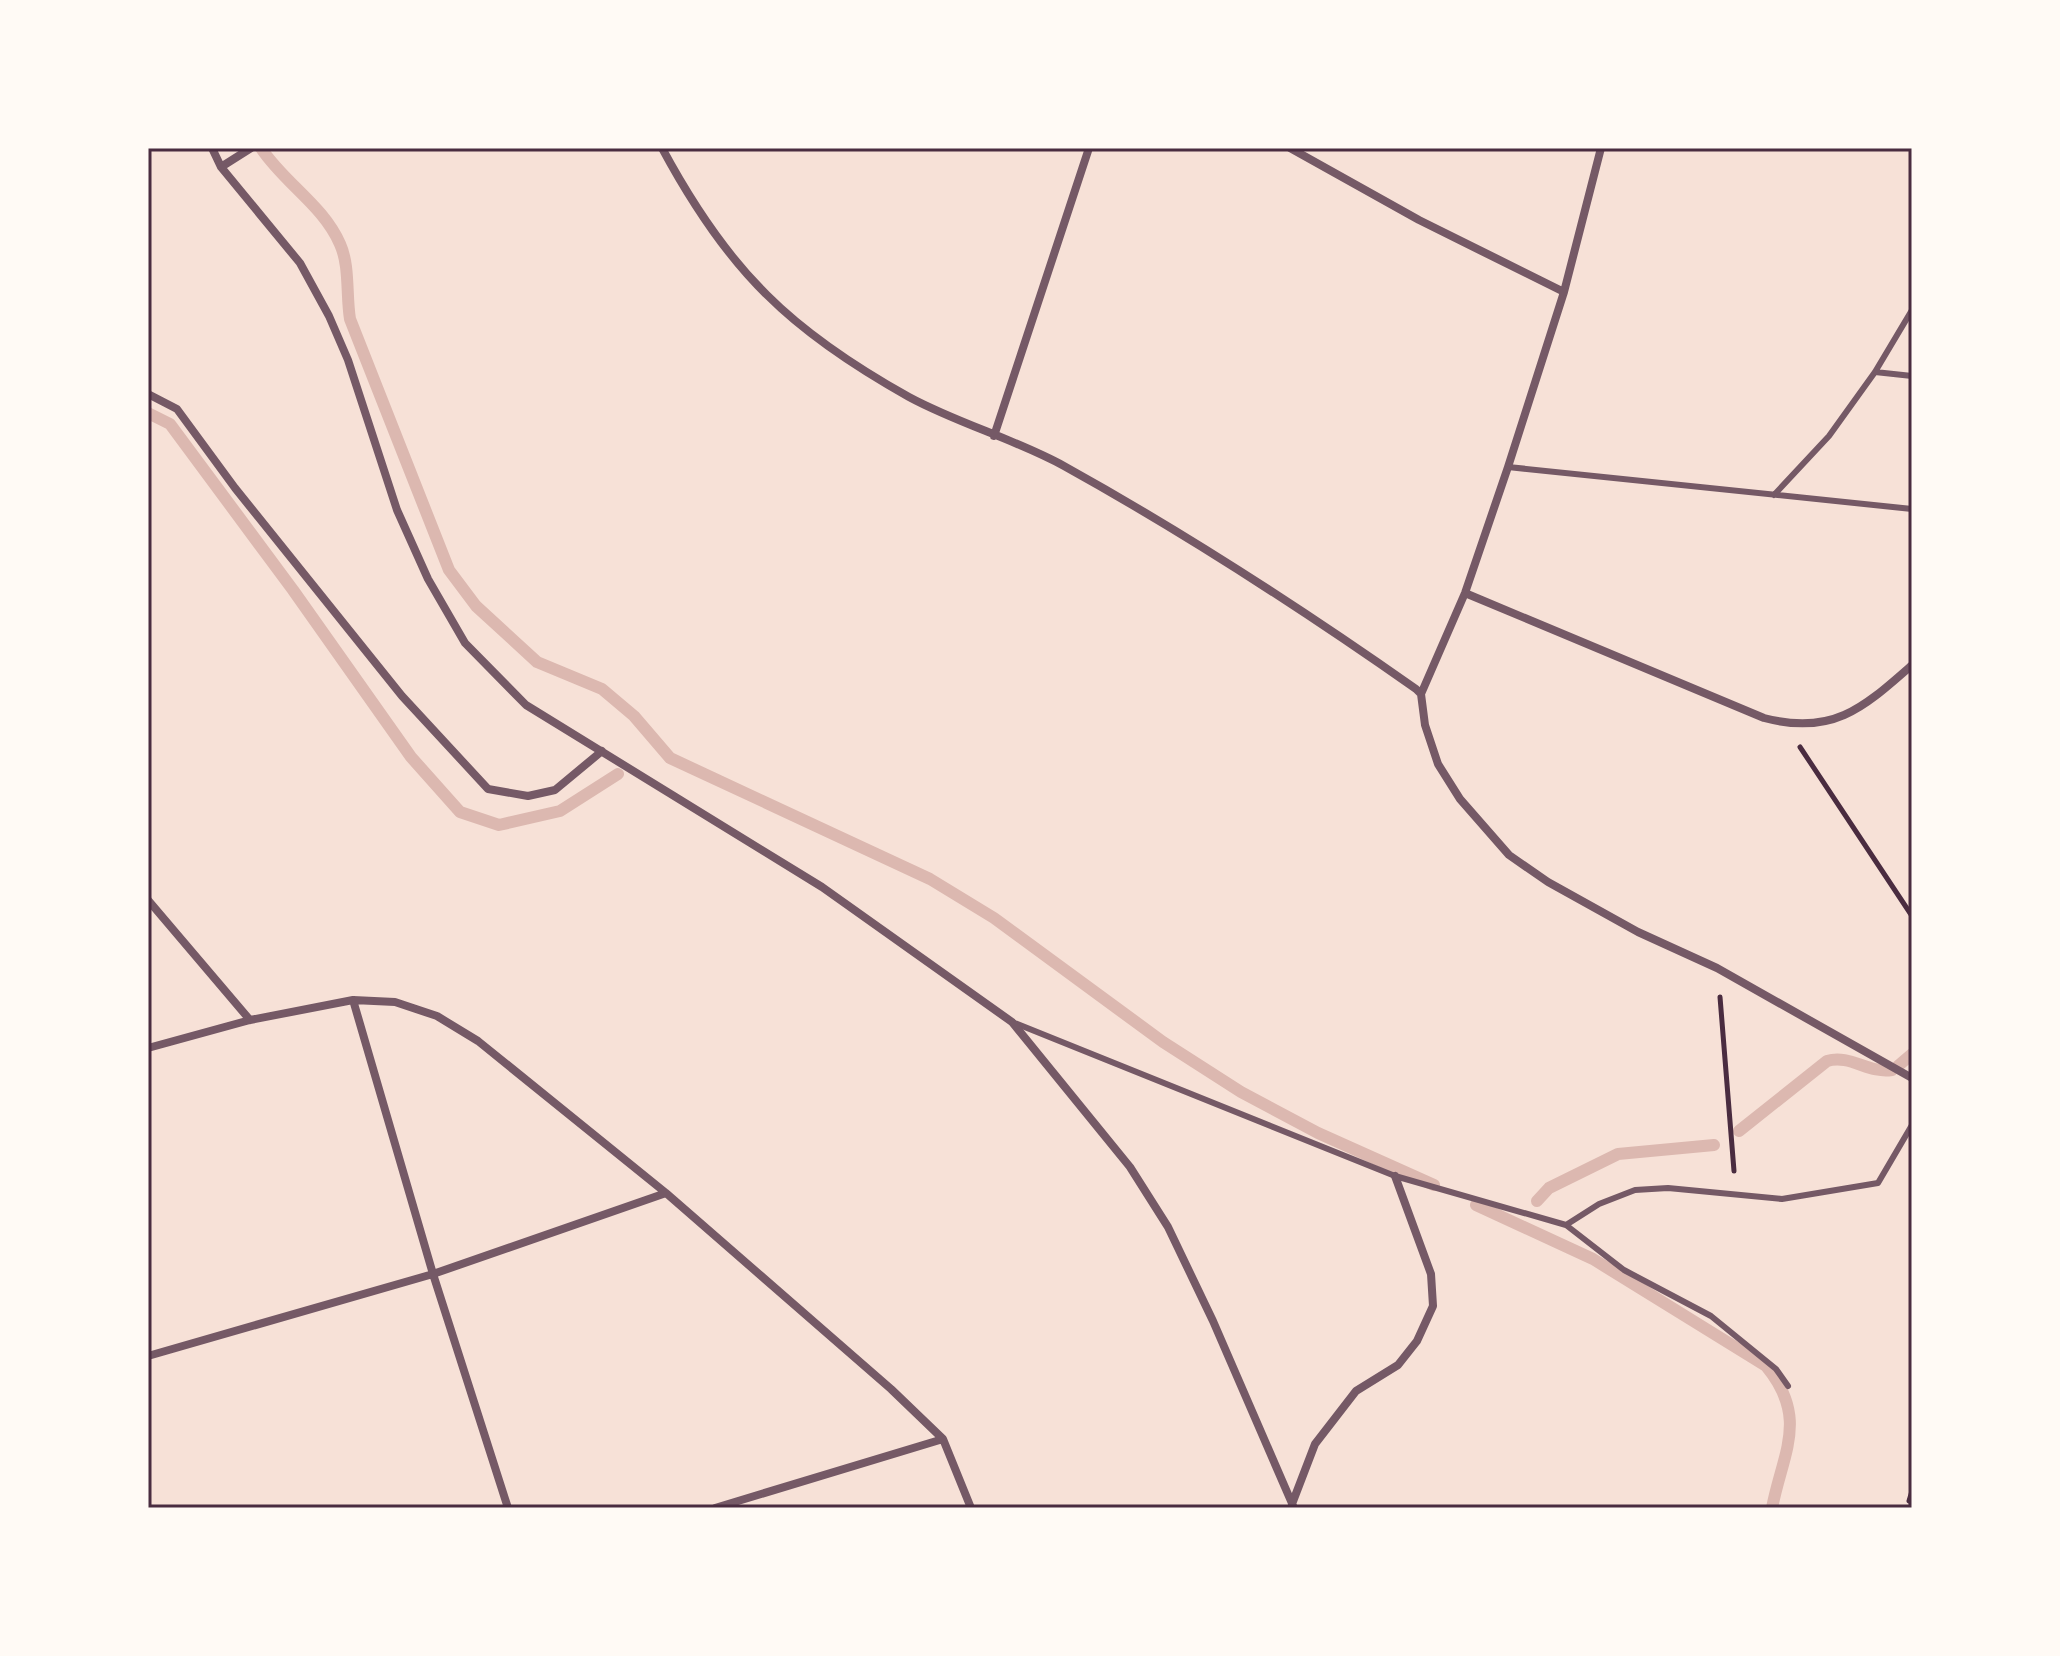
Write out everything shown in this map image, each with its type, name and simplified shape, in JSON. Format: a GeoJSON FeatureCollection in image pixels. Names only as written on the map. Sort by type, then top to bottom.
{"type":"FeatureCollection","features":[{"type":"Feature","properties":{"kind":"street"},"geometry":{"type":"LineString","coordinates":[[212,148],[221,167],[300,263],[329,316],[348,360],[397,510],[428,579],[465,643],[526,705],[822,887],[1012,1022],[1130,1167],[1168,1227],[1213,1321],[1293,1506]]}},
{"type":"Feature","properties":{"kind":"street"},"geometry":{"type":"LineString","coordinates":[[221,167],[251,148]]}},
{"type":"Feature","properties":{"kind":"street"},"geometry":{"type":"LineString","coordinates":[[662,148],[713,231],[766,294],[806,329],[910,397],[1059,463],[1113,493],[1263,587],[1421,694]]}},
{"type":"Feature","properties":{"kind":"street"},"geometry":{"type":"LineString","coordinates":[[994,436],[1089,148]]}},
{"type":"Feature","properties":{"kind":"street"},"geometry":{"type":"LineString","coordinates":[[1290,148],[1419,220],[1564,292]]}},
{"type":"Feature","properties":{"kind":"street"},"geometry":{"type":"LineString","coordinates":[[1601,148],[1564,292],[1508,467],[1465,593],[1421,694],[1425,725],[1438,764],[1460,799],[1509,855],[1548,882],[1638,932],[1717,968],[1912,1078]]}},
{"type":"Feature","properties":{"kind":"street"},"geometry":{"type":"LineString","coordinates":[[148,394],[177,409],[235,488],[402,696],[488,789],[528,796],[555,790],[602,751]]}},
{"type":"Feature","properties":{"kind":"street"},"geometry":{"type":"LineString","coordinates":[[1465,593],[1764,718],[1784,723],[1806,726],[1824,723],[1851,712],[1912,665]]}},
{"type":"Feature","properties":{"kind":"street"},"geometry":{"type":"LineString","coordinates":[[148,900],[250,1020]]}},
{"type":"Feature","properties":{"kind":"street"},"geometry":{"type":"LineString","coordinates":[[353,1000],[433,1274],[508,1508]]}},
{"type":"Feature","properties":{"kind":"street"},"geometry":{"type":"LineString","coordinates":[[148,1048],[250,1020],[353,1000],[395,1002],[437,1016],[478,1041],[666,1193],[891,1389],[943,1439],[971,1508]]}},
{"type":"Feature","properties":{"kind":"street"},"geometry":{"type":"LineString","coordinates":[[1293,1506],[1315,1444],[1356,1391],[1398,1365],[1417,1341],[1433,1306],[1431,1274],[1395,1176]]}},
{"type":"Feature","properties":{"kind":"street"},"geometry":{"type":"LineString","coordinates":[[148,1356],[433,1274],[666,1193]]}},
{"type":"Feature","properties":{"kind":"street"},"geometry":{"type":"LineString","coordinates":[[715,1508],[943,1439]]}},
{"type":"Feature","properties":{"kind":"lane"},"geometry":{"type":"LineString","coordinates":[[1774,495],[1829,436],[1875,372],[1912,310]]}},
{"type":"Feature","properties":{"kind":"lane"},"geometry":{"type":"LineString","coordinates":[[1875,372],[1912,376]]}},
{"type":"Feature","properties":{"kind":"lane"},"geometry":{"type":"LineString","coordinates":[[1508,467],[1912,509]]}},
{"type":"Feature","properties":{"kind":"lane"},"geometry":{"type":"LineString","coordinates":[[1012,1022],[1395,1176],[1566,1225],[1624,1270],[1711,1316],[1776,1369],[1788,1386]]}},
{"type":"Feature","properties":{"kind":"lane"},"geometry":{"type":"LineString","coordinates":[[1566,1225],[1599,1204],[1635,1190],[1668,1188],[1782,1199],[1878,1183],[1912,1125]]}},
{"type":"Feature","properties":{"kind":"path"},"geometry":{"type":"LineString","coordinates":[[1784,723],[1912,916]]}},
{"type":"Feature","properties":{"kind":"path"},"geometry":{"type":"LineString","coordinates":[[1717,968],[1736,1194]]}},
{"type":"Feature","properties":{"kind":"path"},"geometry":{"type":"LineString","coordinates":[[1909,1501],[1912,1491]]}},
{"type":"Feature","properties":{"kind":"waterway"},"geometry":{"type":"LineString","coordinates":[[261,148],[324,217],[340,244],[347,271],[350,319],[449,570],[476,606],[537,662],[602,689],[634,716],[670,758],[930,879],[994,918],[1163,1042],[1241,1092],[1318,1133],[1434,1185]]}},
{"type":"Feature","properties":{"kind":"waterway"},"geometry":{"type":"LineString","coordinates":[[148,413],[170,424],[411,757],[460,812],[499,825],[560,811],[618,774]]}},
{"type":"Feature","properties":{"kind":"waterway"},"geometry":{"type":"LineString","coordinates":[[1898,1066],[1912,1054]]}},
{"type":"Feature","properties":{"kind":"waterway"},"geometry":{"type":"LineString","coordinates":[[1739,1131],[1827,1061],[1844,1060],[1875,1069],[1892,1070]]}},
{"type":"Feature","properties":{"kind":"waterway"},"geometry":{"type":"LineString","coordinates":[[1537,1201],[1549,1188],[1618,1154],[1714,1145]]}},
{"type":"Feature","properties":{"kind":"waterway"},"geometry":{"type":"LineString","coordinates":[[1476,1205],[1593,1259],[1766,1366],[1787,1402],[1790,1419],[1786,1452],[1772,1508]]}}]}
